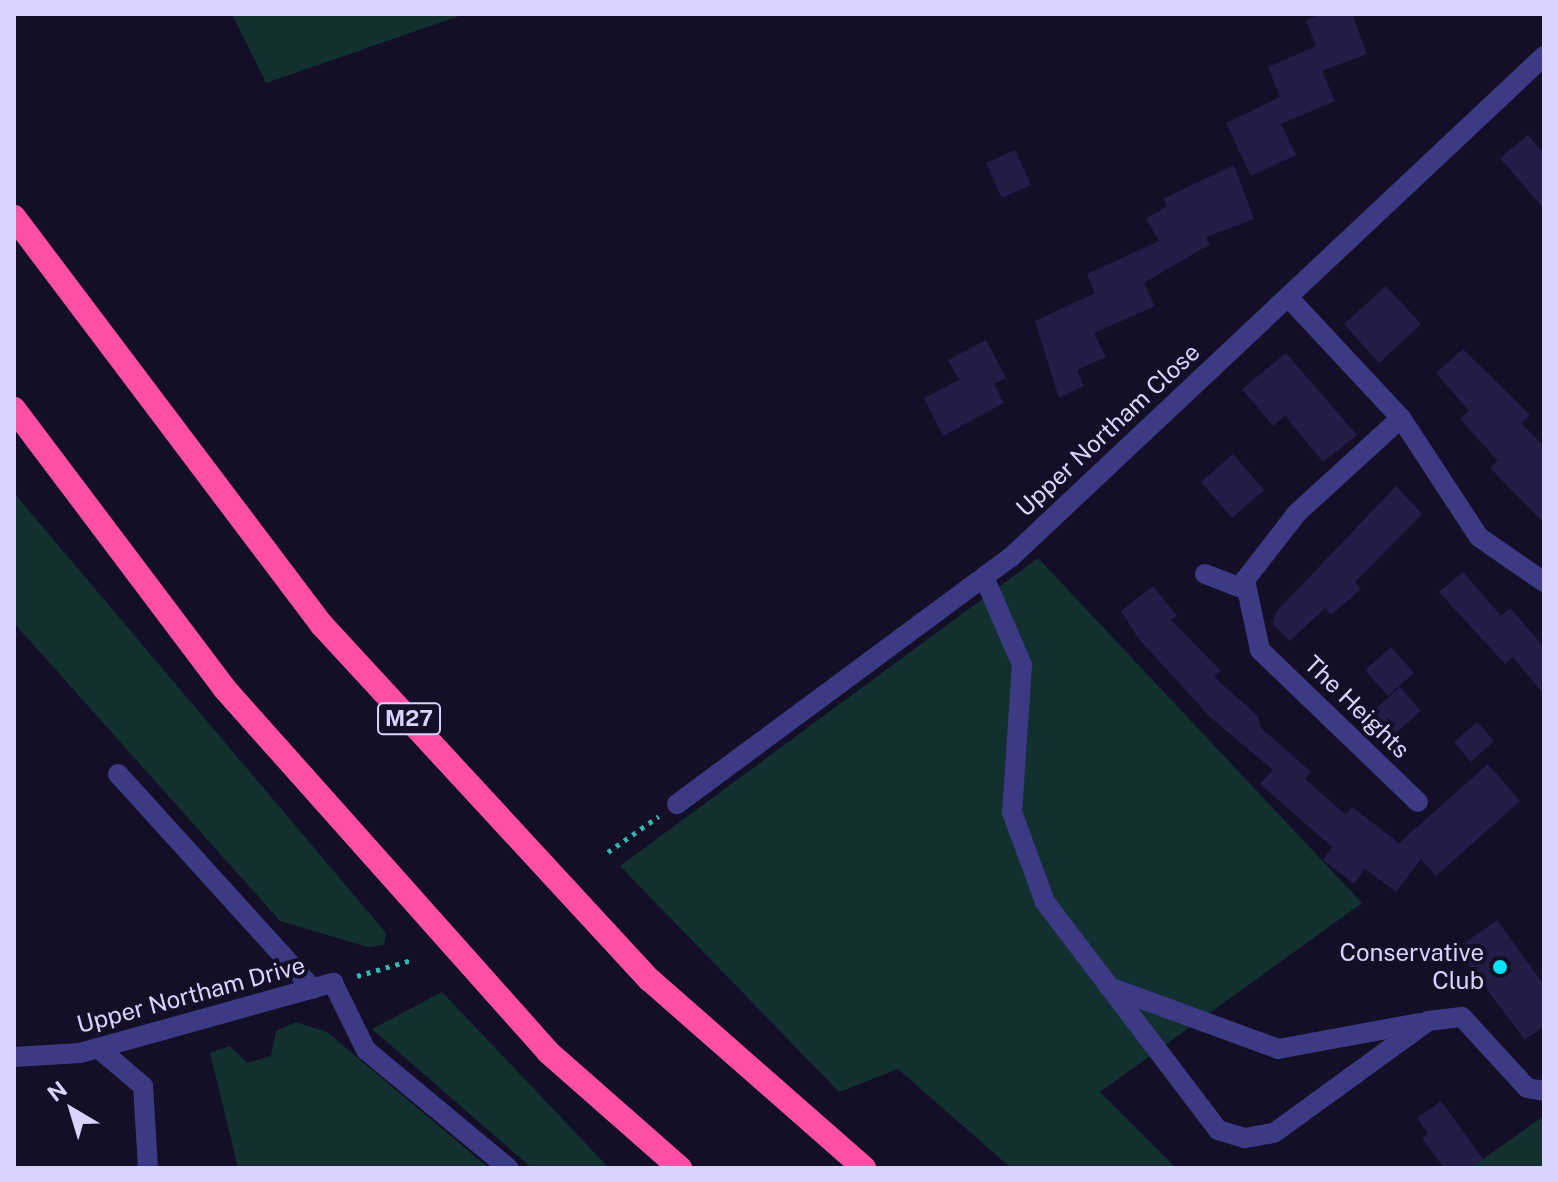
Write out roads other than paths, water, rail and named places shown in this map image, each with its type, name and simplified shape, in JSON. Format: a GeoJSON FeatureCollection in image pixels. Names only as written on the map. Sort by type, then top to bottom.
{"type":"FeatureCollection","features":[{"type":"Feature","properties":{"kind":"highway","name":"M27"},"geometry":{"type":"LineString","coordinates":[[14,217],[321,624],[650,980],[864,1168]]}},
{"type":"Feature","properties":{"kind":"highway"},"geometry":{"type":"LineString","coordinates":[[14,409],[224,688],[548,1052],[680,1168]]}},
{"type":"Feature","properties":{"kind":"street","name":"Upper Northam Close"},"geometry":{"type":"LineString","coordinates":[[677,804],[984,577],[1541,65]]}},
{"type":"Feature","properties":{"kind":"street"},"geometry":{"type":"LineString","coordinates":[[1288,297],[1401,418],[1479,537],[1544,582]]}},
{"type":"Feature","properties":{"kind":"street"},"geometry":{"type":"LineString","coordinates":[[1247,590],[1245,580],[1297,513],[1401,418]]}},
{"type":"Feature","properties":{"kind":"street"},"geometry":{"type":"LineString","coordinates":[[1205,574],[1247,590]]}},
{"type":"Feature","properties":{"kind":"street"},"geometry":{"type":"LineString","coordinates":[[984,577],[1022,665],[1012,812],[1045,902],[1218,1130],[1245,1138],[1274,1133],[1428,1021]]}},
{"type":"Feature","properties":{"kind":"street","name":"The Heights"},"geometry":{"type":"LineString","coordinates":[[1247,590],[1260,650],[1418,802]]}},
{"type":"Feature","properties":{"kind":"street"},"geometry":{"type":"LineString","coordinates":[[118,774],[313,989]]}},
{"type":"Feature","properties":{"kind":"street","name":"Upper Northam Drive"},"geometry":{"type":"LineString","coordinates":[[14,1057],[98,1048],[333,983],[366,1050],[508,1168]]}},
{"type":"Feature","properties":{"kind":"street"},"geometry":{"type":"LineString","coordinates":[[1109,987],[1278,1049],[1462,1017],[1527,1088],[1544,1091]]}},
{"type":"Feature","properties":{"kind":"street"},"geometry":{"type":"LineString","coordinates":[[98,1048],[143,1086],[148,1168]]}},
{"type":"Feature","properties":{"kind":"place","name":"Conservative Club"},"geometry":{"type":"Point","coordinates":[1500,967]}}]}
